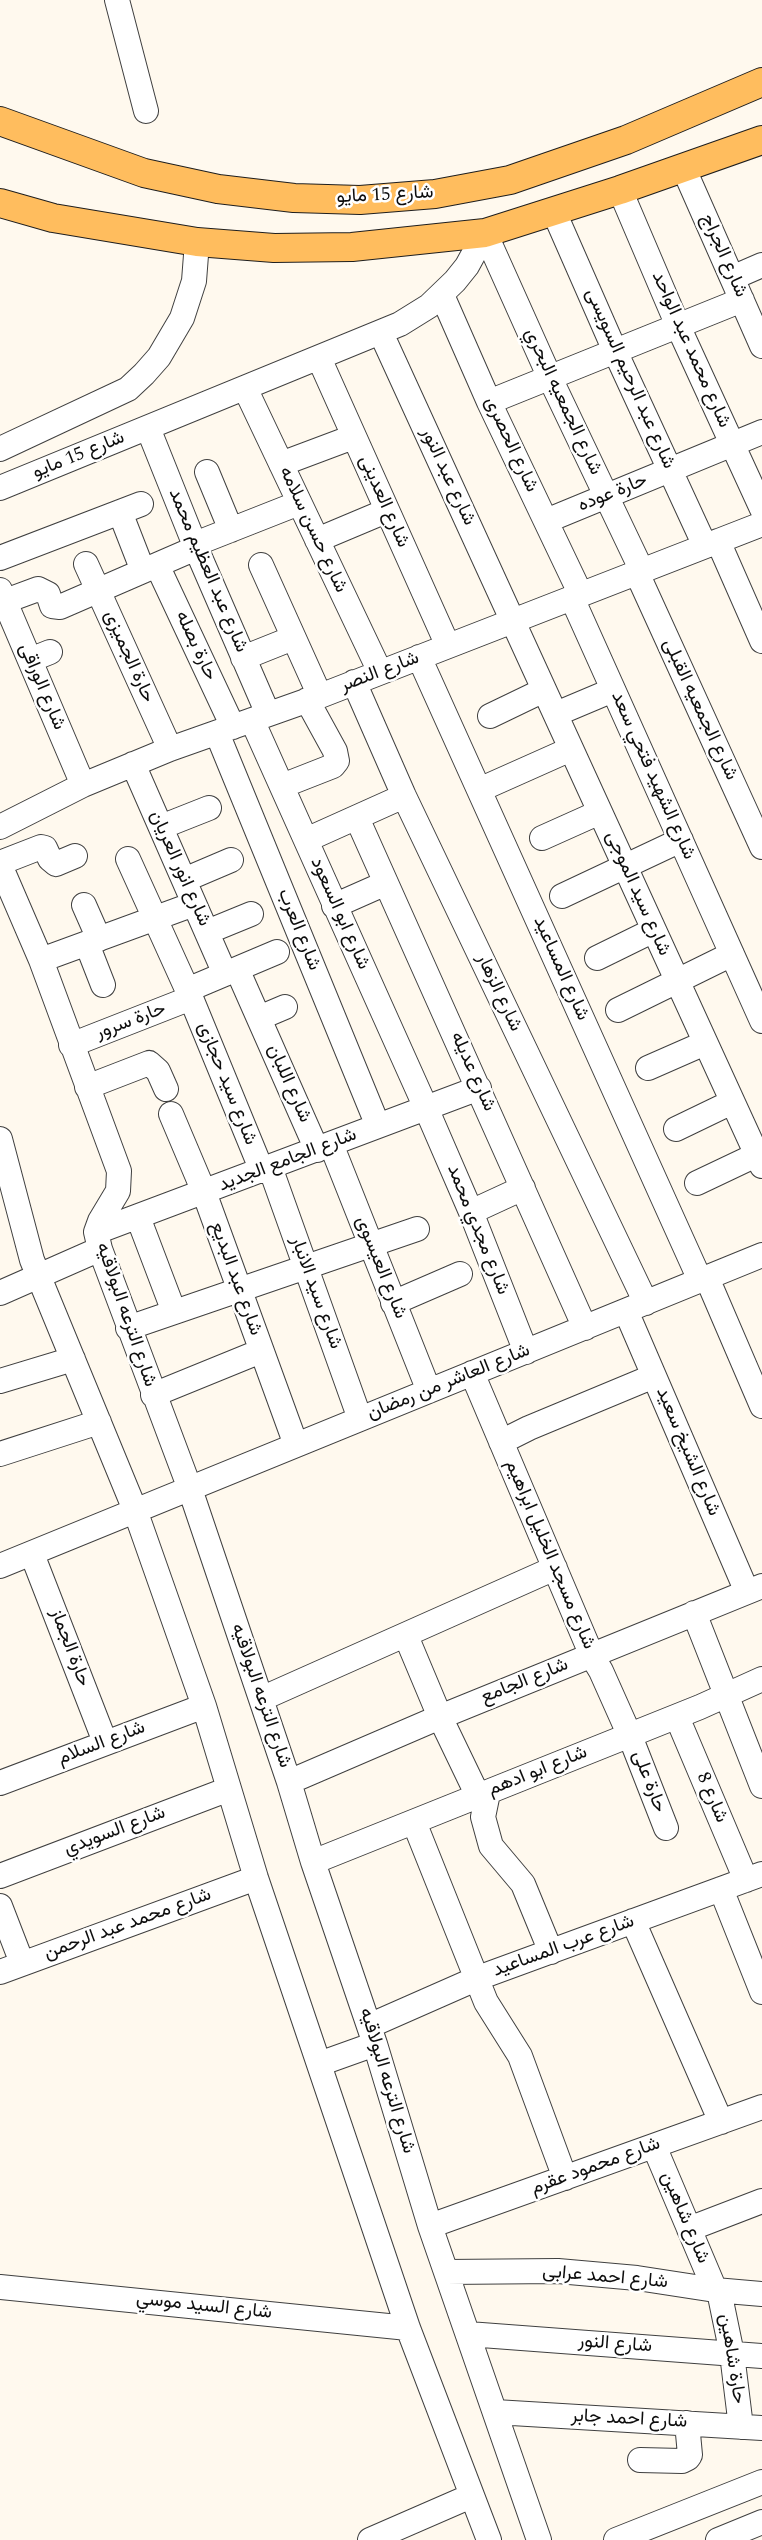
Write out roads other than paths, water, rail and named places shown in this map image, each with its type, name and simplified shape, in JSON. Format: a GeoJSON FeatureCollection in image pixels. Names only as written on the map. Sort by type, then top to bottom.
{"type":"FeatureCollection","features":[{"type":"Feature","properties":{"kind":"main road","name":"شارع 15 مايو"},"geometry":{"type":"LineString","coordinates":[[0,122],[144,173],[218,189],[294,198],[360,200],[435,194],[510,180],[626,140],[762,82]]}},
{"type":"Feature","properties":{"kind":"main road"},"geometry":{"type":"LineString","coordinates":[[0,203],[53,218],[197,242],[274,248],[352,247],[485,233],[620,190],[762,140]]}},
{"type":"Feature","properties":{"kind":"street"},"geometry":{"type":"LineString","coordinates":[[117,0],[146,110]]}},
{"type":"Feature","properties":{"kind":"street","name":"شارع الجراج"},"geometry":{"type":"LineString","coordinates":[[684,167],[732,278],[761,339]]}},
{"type":"Feature","properties":{"kind":"street","name":"شارع محمد عبد الواحد"},"geometry":{"type":"LineString","coordinates":[[620,190],[678,326],[762,509]]}},
{"type":"Feature","properties":{"kind":"street","name":"شارع عبد الرحيم السويسى"},"geometry":{"type":"LineString","coordinates":[[554,212],[670,471],[711,543],[762,641]]}},
{"type":"Feature","properties":{"kind":"street","name":"شارع 15 مايو"},"geometry":{"type":"LineString","coordinates":[[0,488],[381,333],[415,316],[442,295],[467,266],[485,233]]}},
{"type":"Feature","properties":{"kind":"street","name":"شارع الجمعيه البحري"},"geometry":{"type":"LineString","coordinates":[[485,233],[639,572]]}},
{"type":"Feature","properties":{"kind":"street","name":"شارع 15 مايو"},"geometry":{"type":"LineString","coordinates":[[0,449],[128,389],[144,374],[160,357],[182,318],[194,281],[197,242]]}},
{"type":"Feature","properties":{"kind":"street"},"geometry":{"type":"LineString","coordinates":[[732,278],[762,265]]}},
{"type":"Feature","properties":{"kind":"street","name":"شارع الحصرى"},"geometry":{"type":"LineString","coordinates":[[442,295],[489,402],[546,521],[577,596]]}},
{"type":"Feature","properties":{"kind":"street"},"geometry":{"type":"LineString","coordinates":[[489,402],[742,300]]}},
{"type":"Feature","properties":{"kind":"street","name":"شارع عبد النور"},"geometry":{"type":"LineString","coordinates":[[381,333],[513,621]]}},
{"type":"Feature","properties":{"kind":"street","name":"شارع العدينى"},"geometry":{"type":"LineString","coordinates":[[319,358],[448,646]]}},
{"type":"Feature","properties":{"kind":"street","name":"شارع حسن سلامه"},"geometry":{"type":"LineString","coordinates":[[245,388],[380,672]]}},
{"type":"Feature","properties":{"kind":"street","name":"شارع عبد العظيم محمد"},"geometry":{"type":"LineString","coordinates":[[148,428],[243,658],[243,723]]}},
{"type":"Feature","properties":{"kind":"street","name":"حارة عوده"},"geometry":{"type":"LineString","coordinates":[[546,521],[762,432]]}},
{"type":"Feature","properties":{"kind":"street"},"geometry":{"type":"LineString","coordinates":[[281,464],[353,437]]}},
{"type":"Feature","properties":{"kind":"street"},"geometry":{"type":"LineString","coordinates":[[207,472],[231,530]]}},
{"type":"Feature","properties":{"kind":"street"},"geometry":{"type":"LineString","coordinates":[[2,598],[38,588],[48,594],[52,606],[56,608],[150,568],[231,530],[299,503]]}},
{"type":"Feature","properties":{"kind":"street","name":"حارة بصله"},"geometry":{"type":"LineString","coordinates":[[0,558],[130,508],[150,568],[243,723]]}},
{"type":"Feature","properties":{"kind":"street"},"geometry":{"type":"LineString","coordinates":[[317,540],[386,511]]}},
{"type":"Feature","properties":{"kind":"street","name":"شارع النصر"},"geometry":{"type":"LineString","coordinates":[[0,827],[82,785],[170,749],[313,698],[762,524]]}},
{"type":"Feature","properties":{"kind":"street","name":"حارة الجميزى"},"geometry":{"type":"LineString","coordinates":[[86,564],[170,749]]}},
{"type":"Feature","properties":{"kind":"street"},"geometry":{"type":"LineString","coordinates":[[261,565],[293,638],[337,761],[333,766],[282,786]]}},
{"type":"Feature","properties":{"kind":"street","name":"شارع الجمعيه القبلى"},"geometry":{"type":"LineString","coordinates":[[639,572],[762,847]]}},
{"type":"Feature","properties":{"kind":"street","name":"شارع الشهيد فتحي سعد"},"geometry":{"type":"LineString","coordinates":[[577,596],[613,690],[762,1021]]}},
{"type":"Feature","properties":{"kind":"street","name":"شارع الوراقى"},"geometry":{"type":"LineString","coordinates":[[2,598],[40,656],[82,785]]}},
{"type":"Feature","properties":{"kind":"street","name":"شارع سيد الموجى"},"geometry":{"type":"LineString","coordinates":[[513,621],[759,1161]]}},
{"type":"Feature","properties":{"kind":"street"},"geometry":{"type":"LineString","coordinates":[[243,658],[293,638]]}},
{"type":"Feature","properties":{"kind":"street","name":"شارع المساعيد"},"geometry":{"type":"LineString","coordinates":[[419,657],[762,1406]]}},
{"type":"Feature","properties":{"kind":"street","name":"شارع الزهار"},"geometry":{"type":"LineString","coordinates":[[354,682],[636,1307]]}},
{"type":"Feature","properties":{"kind":"street"},"geometry":{"type":"LineString","coordinates":[[490,716],[544,690]]}},
{"type":"Feature","properties":{"kind":"street"},"geometry":{"type":"LineString","coordinates":[[556,714],[613,690]]}},
{"type":"Feature","properties":{"kind":"street","name":"شارع ابو السعود"},"geometry":{"type":"LineString","coordinates":[[243,723],[282,786],[334,906],[426,1108]]}},
{"type":"Feature","properties":{"kind":"street","name":"شارع العرب"},"geometry":{"type":"LineString","coordinates":[[243,723],[378,1126]]}},
{"type":"Feature","properties":{"kind":"street"},"geometry":{"type":"LineString","coordinates":[[479,790],[571,749]]}},
{"type":"Feature","properties":{"kind":"street","name":"شارع انور العريان"},"geometry":{"type":"LineString","coordinates":[[133,764],[207,932],[231,972]]}},
{"type":"Feature","properties":{"kind":"street"},"geometry":{"type":"LineString","coordinates":[[306,840],[404,796]]}},
{"type":"Feature","properties":{"kind":"street"},"geometry":{"type":"LineString","coordinates":[[161,827],[210,808]]}},
{"type":"Feature","properties":{"kind":"street"},"geometry":{"type":"LineString","coordinates":[[542,838],[600,812]]}},
{"type":"Feature","properties":{"kind":"street","name":"شارع عديله"},"geometry":{"type":"LineString","coordinates":[[356,818],[479,1088],[585,1328]]}},
{"type":"Feature","properties":{"kind":"street"},"geometry":{"type":"LineString","coordinates":[[562,896],[681,840]]}},
{"type":"Feature","properties":{"kind":"street"},"geometry":{"type":"LineString","coordinates":[[0,864],[41,847],[45,848],[50,859],[56,864],[75,856]]}},
{"type":"Feature","properties":{"kind":"street","name":"شارع سيد حجازى"},"geometry":{"type":"LineString","coordinates":[[128,859],[266,1169]]}},
{"type":"Feature","properties":{"kind":"street"},"geometry":{"type":"LineString","coordinates":[[184,880],[231,860]]}},
{"type":"Feature","properties":{"kind":"street","name":"شارع الترعه البولاقيه"},"geometry":{"type":"LineString","coordinates":[[0,864],[41,960],[119,1171],[120,1182],[118,1191],[100,1221],[98,1240],[128,1328],[190,1489],[290,1782],[313,1862],[372,2035],[430,2226],[538,2540]]}},
{"type":"Feature","properties":{"kind":"street"},"geometry":{"type":"LineString","coordinates":[[334,906],[386,883]]}},
{"type":"Feature","properties":{"kind":"street"},"geometry":{"type":"LineString","coordinates":[[41,960],[194,904]]}},
{"type":"Feature","properties":{"kind":"street"},"geometry":{"type":"LineString","coordinates":[[84,905],[103,985]]}},
{"type":"Feature","properties":{"kind":"street"},"geometry":{"type":"LineString","coordinates":[[207,932],[251,914]]}},
{"type":"Feature","properties":{"kind":"street"},"geometry":{"type":"LineString","coordinates":[[597,958],[654,930]]}},
{"type":"Feature","properties":{"kind":"street","name":"حارة سرور"},"geometry":{"type":"LineString","coordinates":[[71,1045],[189,994],[231,972],[277,952]]}},
{"type":"Feature","properties":{"kind":"street"},"geometry":{"type":"LineString","coordinates":[[618,1010],[732,954]]}},
{"type":"Feature","properties":{"kind":"street","name":"شارع اللبان"},"geometry":{"type":"LineString","coordinates":[[231,972],[259,1018],[324,1147]]}},
{"type":"Feature","properties":{"kind":"street"},"geometry":{"type":"LineString","coordinates":[[259,1018],[285,1007]]}},
{"type":"Feature","properties":{"kind":"street"},"geometry":{"type":"LineString","coordinates":[[648,1068],[705,1043]]}},
{"type":"Feature","properties":{"kind":"street"},"geometry":{"type":"LineString","coordinates":[[87,1087],[149,1063],[154,1066],[166,1089]]}},
{"type":"Feature","properties":{"kind":"street","name":"شارع الجامع الجديد"},"geometry":{"type":"LineString","coordinates":[[0,1293],[38,1275],[138,1217],[479,1088]]}},
{"type":"Feature","properties":{"kind":"street"},"geometry":{"type":"LineString","coordinates":[[676,1129],[732,1102]]}},
{"type":"Feature","properties":{"kind":"street","name":"شارع مجدي محمد"},"geometry":{"type":"LineString","coordinates":[[426,1108],[471,1212],[526,1352]]}},
{"type":"Feature","properties":{"kind":"street","name":"شارع عبد البديع"},"geometry":{"type":"LineString","coordinates":[[171,1114],[204,1192],[296,1445]]}},
{"type":"Feature","properties":{"kind":"street"},"geometry":{"type":"LineString","coordinates":[[0,1139],[38,1275],[135,1510],[204,1706],[256,1878],[408,2328],[489,2540]]}},
{"type":"Feature","properties":{"kind":"street","name":"شارع العيسوى"},"geometry":{"type":"LineString","coordinates":[[324,1147],[370,1245],[429,1391]]}},
{"type":"Feature","properties":{"kind":"street"},"geometry":{"type":"LineString","coordinates":[[696,1183],[759,1161]]}},
{"type":"Feature","properties":{"kind":"street","name":"شارع سيد الانبار"},"geometry":{"type":"LineString","coordinates":[[266,1169],[305,1267],[360,1419]]}},
{"type":"Feature","properties":{"kind":"street"},"geometry":{"type":"LineString","coordinates":[[471,1212],[523,1188]]}},
{"type":"Feature","properties":{"kind":"street"},"geometry":{"type":"LineString","coordinates":[[138,1217],[174,1312]]}},
{"type":"Feature","properties":{"kind":"street"},"geometry":{"type":"LineString","coordinates":[[128,1328],[417,1229]]}},
{"type":"Feature","properties":{"kind":"street","name":"شارع العاشر من رمضان"},"geometry":{"type":"LineString","coordinates":[[0,1566],[762,1255]]}},
{"type":"Feature","properties":{"kind":"street"},"geometry":{"type":"LineString","coordinates":[[393,1303],[460,1274]]}},
{"type":"Feature","properties":{"kind":"street","name":"شارع الشيخ سعيد"},"geometry":{"type":"LineString","coordinates":[[636,1307],[654,1376],[754,1589]]}},
{"type":"Feature","properties":{"kind":"street"},"geometry":{"type":"LineString","coordinates":[[153,1395],[262,1351]]}},
{"type":"Feature","properties":{"kind":"street"},"geometry":{"type":"LineString","coordinates":[[0,1381],[73,1359]]}},
{"type":"Feature","properties":{"kind":"street","name":"شارع مسجد الخليل ابراهيم"},"geometry":{"type":"LineString","coordinates":[[472,1373],[592,1656],[630,1736]]}},
{"type":"Feature","properties":{"kind":"street"},"geometry":{"type":"LineString","coordinates":[[501,1442],[529,1428],[654,1376]]}},
{"type":"Feature","properties":{"kind":"street"},"geometry":{"type":"LineString","coordinates":[[0,1454],[99,1422]]}},
{"type":"Feature","properties":{"kind":"street","name":"حارة الجماز"},"geometry":{"type":"LineString","coordinates":[[32,1554],[105,1742]]}},
{"type":"Feature","properties":{"kind":"street"},"geometry":{"type":"LineString","coordinates":[[261,1699],[406,1636],[554,1568]]}},
{"type":"Feature","properties":{"kind":"street","name":"شارع الجامع"},"geometry":{"type":"LineString","coordinates":[[290,1782],[440,1717],[754,1589]]}},
{"type":"Feature","properties":{"kind":"street"},"geometry":{"type":"LineString","coordinates":[[694,1614],[762,1786]]}},
{"type":"Feature","properties":{"kind":"street"},"geometry":{"type":"LineString","coordinates":[[406,1636],[440,1717],[483,1794],[484,1817],[491,1846],[523,1884],[551,1952]]}},
{"type":"Feature","properties":{"kind":"street","name":"شارع ابو ادهم"},"geometry":{"type":"LineString","coordinates":[[313,1862],[677,1717],[762,1678]]}},
{"type":"Feature","properties":{"kind":"street","name":"شارع السلام"},"geometry":{"type":"LineString","coordinates":[[0,1783],[204,1706]]}},
{"type":"Feature","properties":{"kind":"street","name":"شارع 8"},"geometry":{"type":"LineString","coordinates":[[677,1717],[754,1877]]}},
{"type":"Feature","properties":{"kind":"street","name":"حارة على"},"geometry":{"type":"LineString","coordinates":[[630,1736],[666,1828]]}},
{"type":"Feature","properties":{"kind":"street","name":"شارع السويدي"},"geometry":{"type":"LineString","coordinates":[[0,1876],[229,1789]]}},
{"type":"Feature","properties":{"kind":"street"},"geometry":{"type":"LineString","coordinates":[[414,1822],[491,2013],[520,2056],[565,2178]]}},
{"type":"Feature","properties":{"kind":"street","name":"شارع عرب المساعيد"},"geometry":{"type":"LineString","coordinates":[[319,2064],[478,1978],[754,1877]]}},
{"type":"Feature","properties":{"kind":"street","name":"شارع محمد عبد الرحمن"},"geometry":{"type":"LineString","coordinates":[[0,1972],[256,1878]]}},
{"type":"Feature","properties":{"kind":"street"},"geometry":{"type":"LineString","coordinates":[[721,1889],[762,1992]]}},
{"type":"Feature","properties":{"kind":"street"},"geometry":{"type":"LineString","coordinates":[[0,1906],[22,1963]]}},
{"type":"Feature","properties":{"kind":"street"},"geometry":{"type":"LineString","coordinates":[[634,1921],[721,2122]]}},
{"type":"Feature","properties":{"kind":"street","name":"شارع محمود عقرم"},"geometry":{"type":"LineString","coordinates":[[430,2226],[762,2107]]}},
{"type":"Feature","properties":{"kind":"street","name":"شارع شاهين"},"geometry":{"type":"LineString","coordinates":[[654,2146],[689,2228],[720,2291]]}},
{"type":"Feature","properties":{"kind":"street"},"geometry":{"type":"LineString","coordinates":[[689,2228],[762,2201]]}},
{"type":"Feature","properties":{"kind":"street","name":"شارع احمد عرابى"},"geometry":{"type":"LineString","coordinates":[[446,2272],[558,2271],[637,2278],[720,2291],[762,2294]]}},
{"type":"Feature","properties":{"kind":"street"},"geometry":{"type":"LineString","coordinates":[[720,2291],[762,2278]]}},
{"type":"Feature","properties":{"kind":"street","name":"شارع السيد موسي"},"geometry":{"type":"LineString","coordinates":[[0,2287],[408,2328]]}},
{"type":"Feature","properties":{"kind":"street","name":"حارة شاهين"},"geometry":{"type":"LineString","coordinates":[[720,2291],[732,2354],[752,2427]]}},
{"type":"Feature","properties":{"kind":"street","name":"شارع النور"},"geometry":{"type":"LineString","coordinates":[[468,2334],[762,2356]]}},
{"type":"Feature","properties":{"kind":"street","name":"شارع احمد جابر"},"geometry":{"type":"LineString","coordinates":[[495,2412],[752,2427]]}},
{"type":"Feature","properties":{"kind":"street"},"geometry":{"type":"LineString","coordinates":[[640,2460],[682,2461],[688,2458],[690,2455],[687,2423]]}},
{"type":"Feature","properties":{"kind":"street"},"geometry":{"type":"LineString","coordinates":[[616,2540],[762,2482]]}},
{"type":"Feature","properties":{"kind":"street"},"geometry":{"type":"LineString","coordinates":[[370,2540],[471,2496]]}},
{"type":"Feature","properties":{"kind":"street"},"geometry":{"type":"LineString","coordinates":[[718,2540],[762,2522]]}}]}
